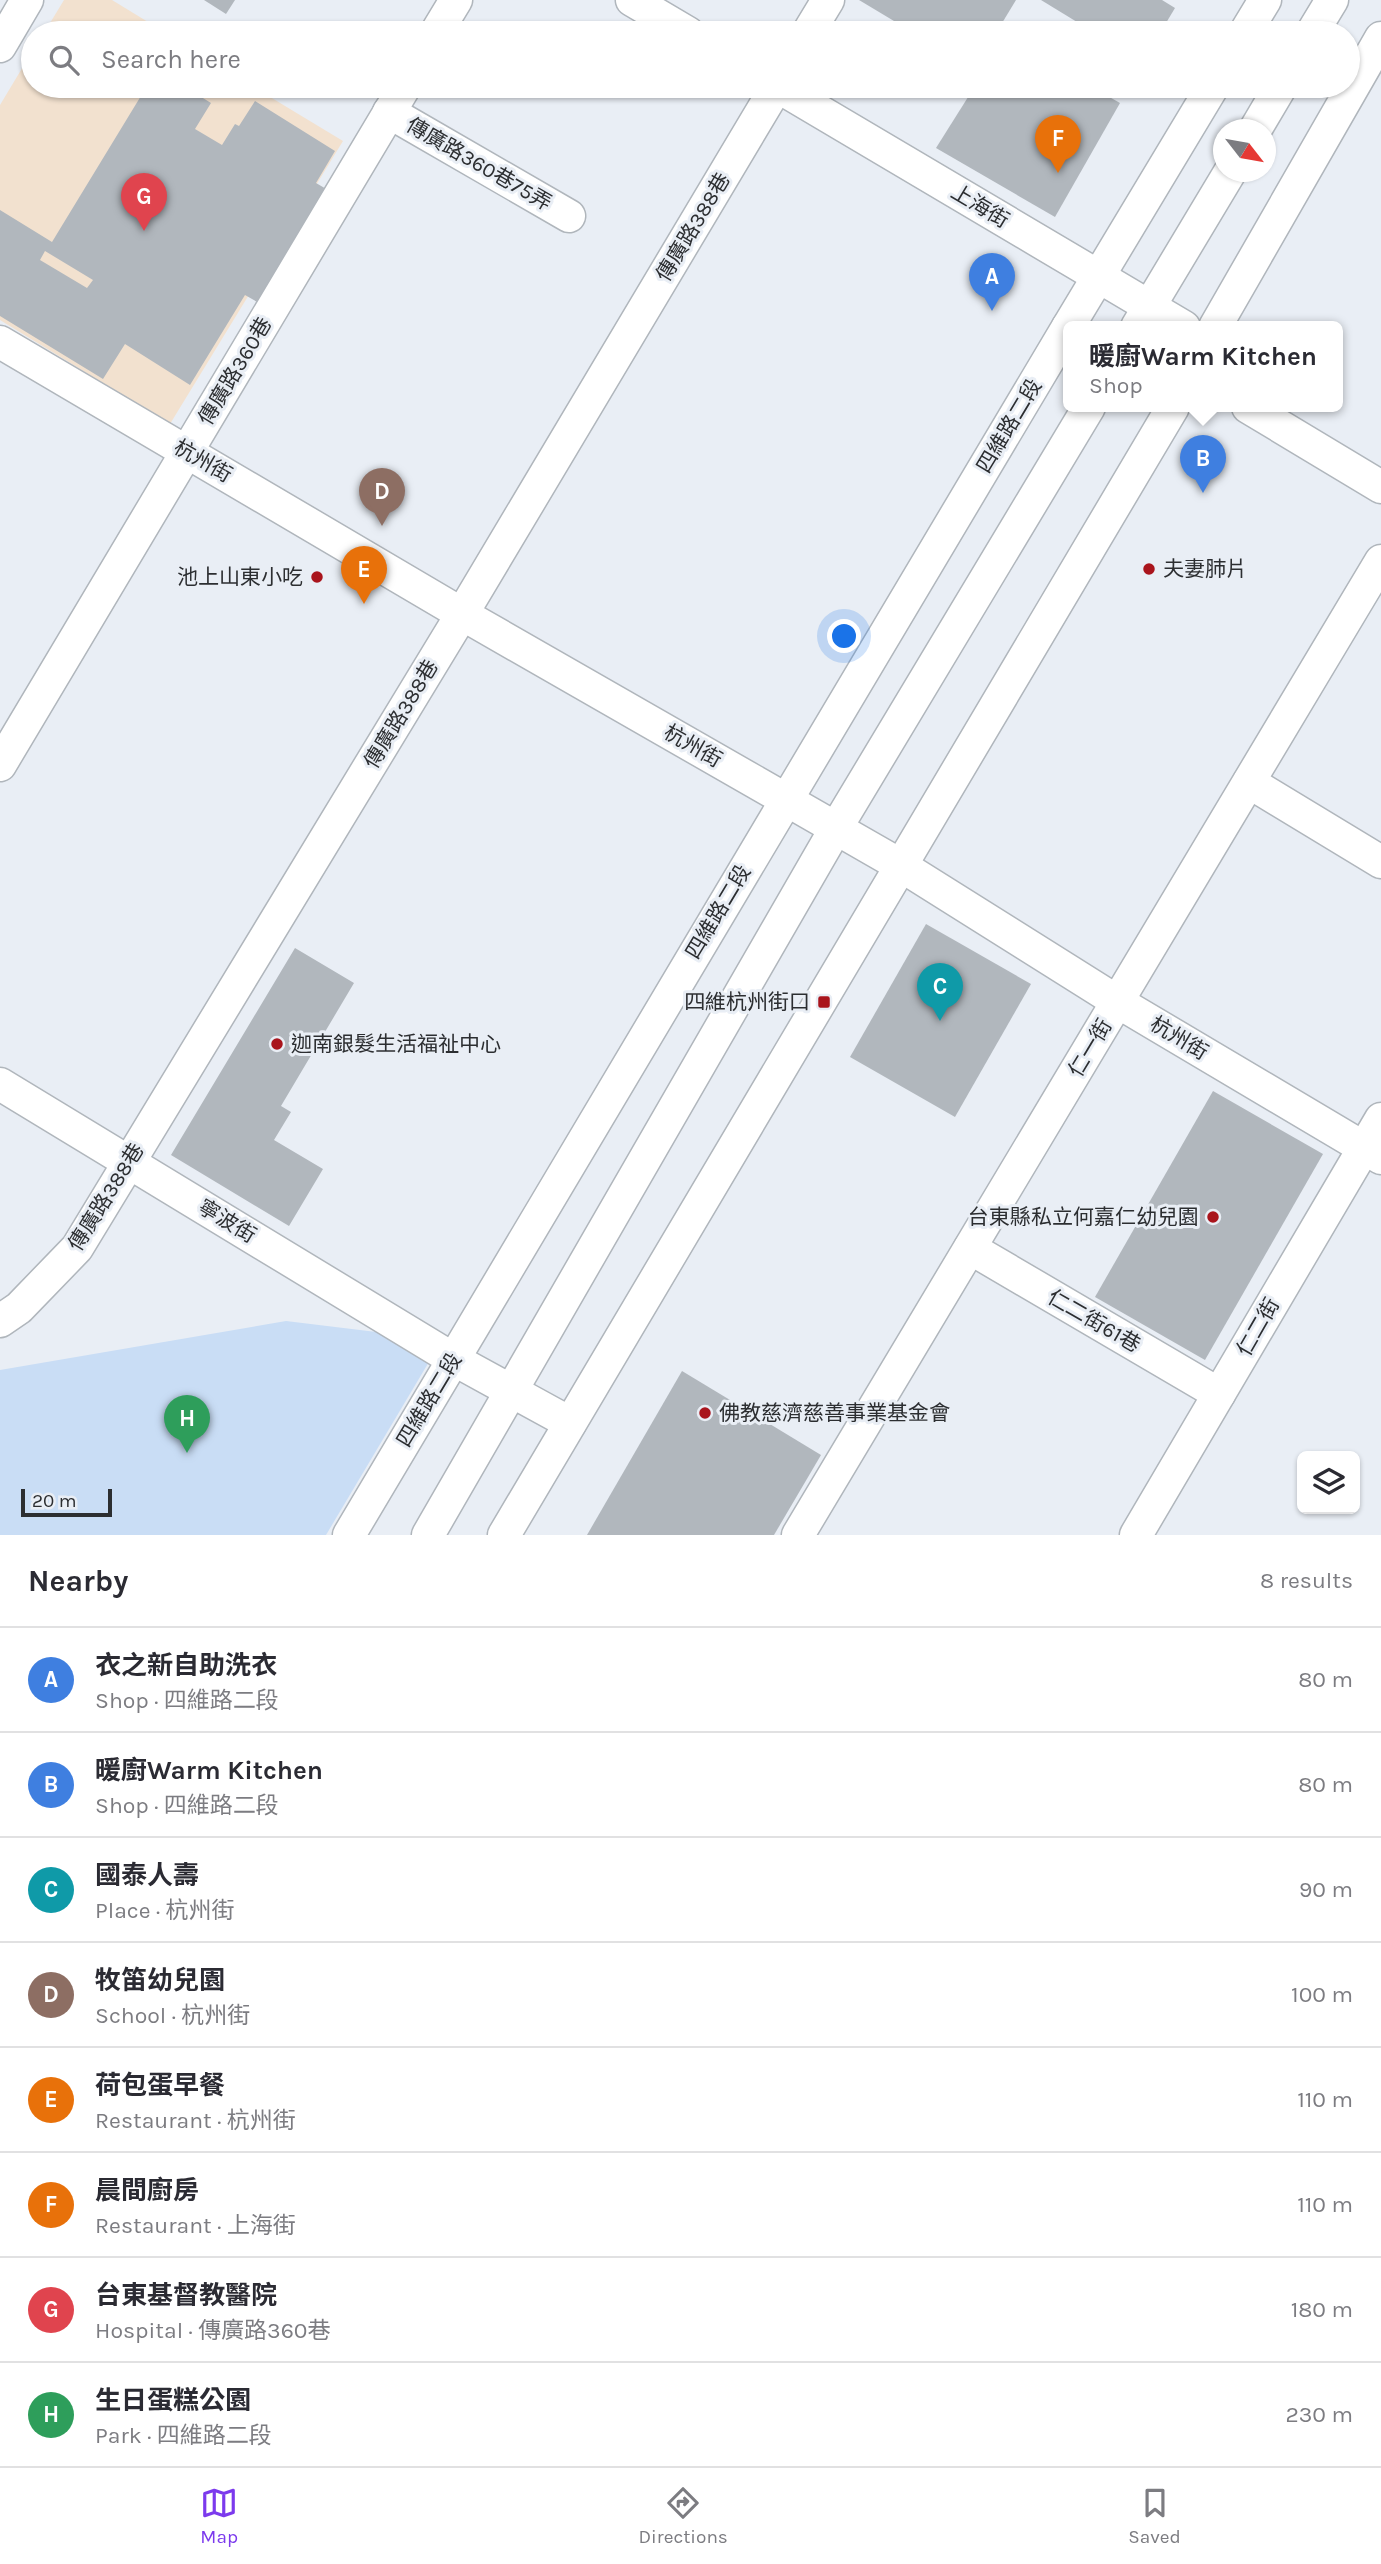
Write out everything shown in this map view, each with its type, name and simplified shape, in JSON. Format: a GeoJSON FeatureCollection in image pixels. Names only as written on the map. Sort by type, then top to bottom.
{"type":"FeatureCollection","features":[{"type":"Feature","properties":{"kind":"street"},"geometry":{"type":"LineString","coordinates":[[0,46],[27,0]]}},
{"type":"Feature","properties":{"kind":"street"},"geometry":{"type":"LineString","coordinates":[[443,21],[456,0]]}},
{"type":"Feature","properties":{"kind":"street"},"geometry":{"type":"LineString","coordinates":[[632,0],[668,21]]}},
{"type":"Feature","properties":{"kind":"street"},"geometry":{"type":"LineString","coordinates":[[815,21],[828,0]]}},
{"type":"Feature","properties":{"kind":"street"},"geometry":{"type":"LineString","coordinates":[[1252,21],[1265,0]]}},
{"type":"Feature","properties":{"kind":"street"},"geometry":{"type":"LineString","coordinates":[[1319,21],[1332,0]]}},
{"type":"Feature","properties":{"kind":"street"},"geometry":{"type":"LineString","coordinates":[[1360,75],[1381,38]]}},
{"type":"Feature","properties":{"kind":"street","name":"傳廣路388巷"},"geometry":{"type":"LineString","coordinates":[[0,1321],[19,1308],[77,1248],[462,614],[770,98]]}},
{"type":"Feature","properties":{"kind":"street","name":"上海街"},"geometry":{"type":"LineString","coordinates":[[797,98],[1099,276],[1143,317]]}},
{"type":"Feature","properties":{"kind":"street","name":"四維路二段"},"geometry":{"type":"LineString","coordinates":[[1072,321],[1206,98]]}},
{"type":"Feature","properties":{"kind":"street"},"geometry":{"type":"LineString","coordinates":[[1262,119],[1274,98]]}},
{"type":"Feature","properties":{"kind":"street"},"geometry":{"type":"LineString","coordinates":[[1218,321],[1347,98]]}},
{"type":"Feature","properties":{"kind":"street","name":"傳廣路360巷75弄"},"geometry":{"type":"LineString","coordinates":[[397,99],[569,216]]}},
{"type":"Feature","properties":{"kind":"street","name":"傳廣路360巷"},"geometry":{"type":"LineString","coordinates":[[0,765],[397,99]]}},
{"type":"Feature","properties":{"kind":"street"},"geometry":{"type":"LineString","coordinates":[[1143,317],[1224,182]]}},
{"type":"Feature","properties":{"kind":"street","name":"四維路二段"},"geometry":{"type":"LineString","coordinates":[[349,1535],[785,798],[1063,335]]}},
{"type":"Feature","properties":{"kind":"street","name":"杭州街"},"geometry":{"type":"LineString","coordinates":[[0,342],[462,614],[900,865],[1118,1002],[1373,1153]]}},
{"type":"Feature","properties":{"kind":"street"},"geometry":{"type":"LineString","coordinates":[[428,1535],[836,828],[1086,412]]}},
{"type":"Feature","properties":{"kind":"street"},"geometry":{"type":"LineString","coordinates":[[504,1535],[1170,412]]}},
{"type":"Feature","properties":{"kind":"street"},"geometry":{"type":"LineString","coordinates":[[1256,412],[1381,487]]}},
{"type":"Feature","properties":{"kind":"street","name":"仁一街"},"geometry":{"type":"LineString","coordinates":[[798,1535],[1381,561]]}},
{"type":"Feature","properties":{"kind":"street"},"geometry":{"type":"LineString","coordinates":[[1249,782],[1381,862]]}},
{"type":"Feature","properties":{"kind":"street","name":"寧波街"},"geometry":{"type":"LineString","coordinates":[[0,1084],[453,1359],[570,1423]]}},
{"type":"Feature","properties":{"kind":"street","name":"仁二街"},"geometry":{"type":"LineString","coordinates":[[1136,1535],[1219,1394],[1373,1153],[1381,1119]]}},
{"type":"Feature","properties":{"kind":"street","name":"仁二街61巷"},"geometry":{"type":"LineString","coordinates":[[970,1248],[1219,1394]]}},
{"type":"Feature","properties":{"kind":"shaded area"},"geometry":{"type":"Polygon","coordinates":[[[64,0],[112,0],[146,21],[51,21],[64,0]]]}},
{"type":"Feature","properties":{"kind":"shaded area"},"geometry":{"type":"Polygon","coordinates":[[[21,70],[21,98],[272,98],[343,141],[170,424],[0,320],[0,105],[21,70]]]}},
{"type":"Feature","properties":{"kind":"shaded area"},"geometry":{"type":"Polygon","coordinates":[[[286,1321],[442,1340],[326,1535],[0,1535],[0,1370],[286,1321]]]}},
{"type":"Feature","properties":{"kind":"building"},"geometry":{"type":"Polygon","coordinates":[[[204,0],[235,0],[226,14],[204,0]]]}},
{"type":"Feature","properties":{"kind":"building"},"geometry":{"type":"Polygon","coordinates":[[[859,0],[1016,0],[1003,21],[894,21],[859,0]]]}},
{"type":"Feature","properties":{"kind":"building"},"geometry":{"type":"Polygon","coordinates":[[[1041,0],[1162,0],[1175,8],[1167,21],[1075,21],[1041,0]]]}},
{"type":"Feature","properties":{"kind":"building"},"geometry":{"type":"Polygon","coordinates":[[[140,98],[203,98],[211,103],[195,129],[222,145],[235,124],[239,126],[255,101],[335,151],[316,183],[328,190],[259,303],[245,295],[190,385],[125,344],[103,379],[0,316],[0,210],[52,242],[140,98]],[[45,251],[40,260],[87,288],[93,280],[45,251]]]}},
{"type":"Feature","properties":{"kind":"building"},"geometry":{"type":"Polygon","coordinates":[[[967,98],[1111,98],[1120,103],[1055,217],[936,148],[967,98]]]}},
{"type":"Feature","properties":{"kind":"building"},"geometry":{"type":"Polygon","coordinates":[[[926,924],[1031,984],[955,1117],[850,1057],[926,924]]]}},
{"type":"Feature","properties":{"kind":"building","name":"迦南銀髮生活福祉中心"},"geometry":{"type":"Polygon","coordinates":[[[295,948],[354,983],[281,1106],[291,1112],[274,1140],[323,1169],[289,1226],[171,1155],[295,948]]]}},
{"type":"Feature","properties":{"kind":"building","name":"台東縣私立何嘉仁幼兒園"},"geometry":{"type":"Polygon","coordinates":[[[1213,1091],[1323,1154],[1205,1360],[1095,1297],[1213,1091]]]}},
{"type":"Feature","properties":{"kind":"building","name":"佛教慈濟慈善事業基金會"},"geometry":{"type":"Polygon","coordinates":[[[682,1371],[821,1455],[774,1535],[587,1535],[682,1371]]]}},
{"type":"Feature","properties":{"kind":"place","name":"晨間廚房"},"geometry":{"type":"Point","coordinates":[1058,173]}},
{"type":"Feature","properties":{"kind":"place","name":"台東基督教醫院"},"geometry":{"type":"Point","coordinates":[144,231]}},
{"type":"Feature","properties":{"kind":"place","name":"衣之新自助洗衣"},"geometry":{"type":"Point","coordinates":[992,311]}},
{"type":"Feature","properties":{"kind":"place","name":"暖廚Warm Kitchen"},"geometry":{"type":"Point","coordinates":[1203,493]}},
{"type":"Feature","properties":{"kind":"place","name":"牧笛幼兒園"},"geometry":{"type":"Point","coordinates":[382,526]}},
{"type":"Feature","properties":{"kind":"place","name":"夫妻肺片"},"geometry":{"type":"Point","coordinates":[1149,569]}},
{"type":"Feature","properties":{"kind":"place","name":"池上山東小吃"},"geometry":{"type":"Point","coordinates":[317,577]}},
{"type":"Feature","properties":{"kind":"place","name":"荷包蛋早餐"},"geometry":{"type":"Point","coordinates":[364,604]}},
{"type":"Feature","properties":{"kind":"place","name":"四維杭州街口"},"geometry":{"type":"Point","coordinates":[824,1002]}},
{"type":"Feature","properties":{"kind":"place","name":"國泰人壽"},"geometry":{"type":"Point","coordinates":[940,1021]}},
{"type":"Feature","properties":{"kind":"place","name":"迦南銀髮生活福祉中心"},"geometry":{"type":"Point","coordinates":[277,1044]}},
{"type":"Feature","properties":{"kind":"place","name":"台東縣私立何嘉仁幼兒園"},"geometry":{"type":"Point","coordinates":[1213,1217]}},
{"type":"Feature","properties":{"kind":"place","name":"佛教慈濟慈善事業基金會"},"geometry":{"type":"Point","coordinates":[705,1413]}},
{"type":"Feature","properties":{"kind":"place","name":"生日蛋糕公園"},"geometry":{"type":"Point","coordinates":[187,1453]}}]}
